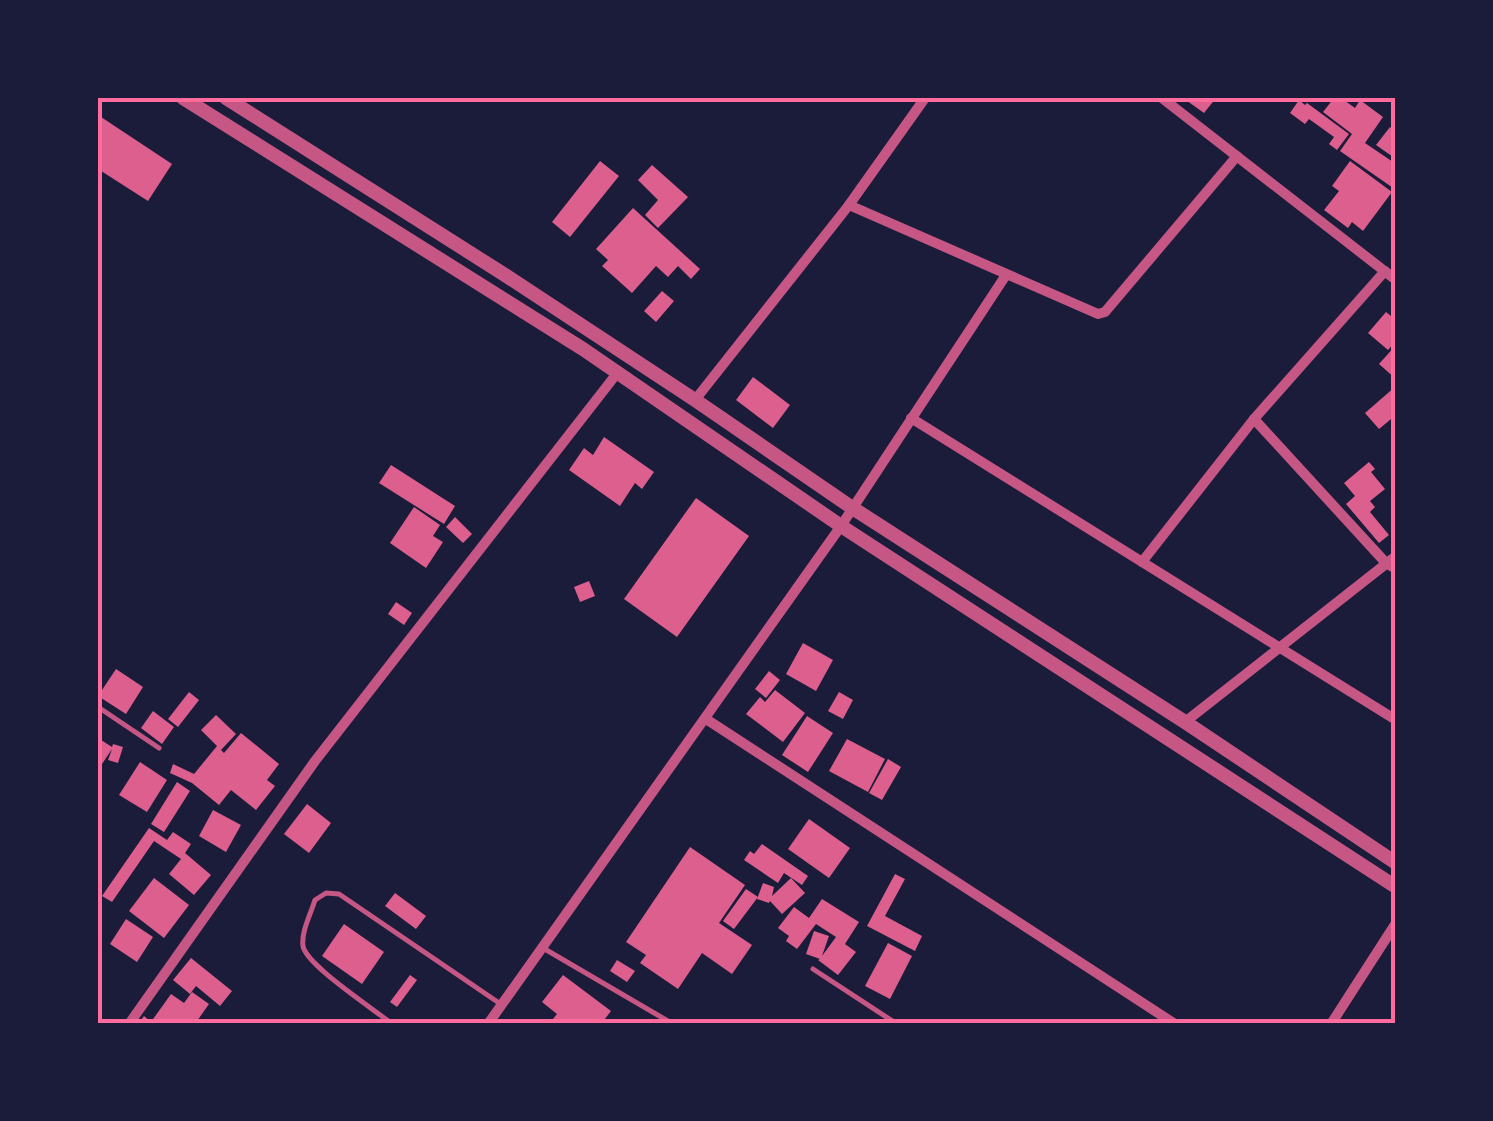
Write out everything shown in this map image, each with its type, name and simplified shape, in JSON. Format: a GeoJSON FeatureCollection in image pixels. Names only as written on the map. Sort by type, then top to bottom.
{"type":"FeatureCollection","features":[{"type":"Feature","properties":{"kind":"street"},"geometry":{"type":"LineString","coordinates":[[183,98],[618,372],[841,526],[1396,887]]}},
{"type":"Feature","properties":{"kind":"street"},"geometry":{"type":"LineString","coordinates":[[226,98],[695,400],[1396,863]]}},
{"type":"Feature","properties":{"kind":"street"},"geometry":{"type":"LineString","coordinates":[[695,400],[849,205],[925,98]]}},
{"type":"Feature","properties":{"kind":"street"},"geometry":{"type":"LineString","coordinates":[[1162,98],[1396,280]]}},
{"type":"Feature","properties":{"kind":"street"},"geometry":{"type":"LineString","coordinates":[[849,205],[1098,314],[1105,312],[1237,156]]}},
{"type":"Feature","properties":{"kind":"street"},"geometry":{"type":"LineString","coordinates":[[1142,562],[1254,419],[1385,271]]}},
{"type":"Feature","properties":{"kind":"street"},"geometry":{"type":"LineString","coordinates":[[488,1024],[841,526],[1006,275]]}},
{"type":"Feature","properties":{"kind":"street"},"geometry":{"type":"LineString","coordinates":[[129,1024],[315,761],[618,372]]}},
{"type":"Feature","properties":{"kind":"street"},"geometry":{"type":"LineString","coordinates":[[911,418],[1396,720]]}},
{"type":"Feature","properties":{"kind":"street"},"geometry":{"type":"LineString","coordinates":[[1185,722],[1392,563],[1254,419]]}},
{"type":"Feature","properties":{"kind":"street"},"geometry":{"type":"LineString","coordinates":[[706,719],[1175,1024]]}},
{"type":"Feature","properties":{"kind":"street"},"geometry":{"type":"LineString","coordinates":[[1331,1024],[1396,924]]}},
{"type":"Feature","properties":{"kind":"lane"},"geometry":{"type":"LineString","coordinates":[[98,707],[159,748]]}},
{"type":"Feature","properties":{"kind":"lane"},"geometry":{"type":"LineString","coordinates":[[392,1024],[304,951],[302,940],[315,900],[326,894],[339,894],[502,1006]]}},
{"type":"Feature","properties":{"kind":"lane"},"geometry":{"type":"LineString","coordinates":[[543,948],[673,1024]]}},
{"type":"Feature","properties":{"kind":"lane"},"geometry":{"type":"LineString","coordinates":[[812,969],[897,1024]]}},
{"type":"Feature","properties":{"kind":"building"},"geometry":{"type":"Polygon","coordinates":[[[1183,98],[1216,98],[1204,113],[1183,98]]]}},
{"type":"Feature","properties":{"kind":"building"},"geometry":{"type":"Polygon","coordinates":[[[1334,98],[1341,98],[1355,108],[1360,100],[1383,117],[1365,143],[1396,164],[1396,190],[1340,151],[1352,134],[1323,112],[1334,98]]]}},
{"type":"Feature","properties":{"kind":"building"},"geometry":{"type":"Polygon","coordinates":[[[1299,100],[1349,134],[1337,150],[1329,144],[1334,137],[1309,119],[1305,124],[1290,113],[1299,100]]]}},
{"type":"Feature","properties":{"kind":"building"},"geometry":{"type":"Polygon","coordinates":[[[98,115],[172,164],[148,201],[98,169],[98,115]]]}},
{"type":"Feature","properties":{"kind":"building"},"geometry":{"type":"Polygon","coordinates":[[[1390,127],[1396,132],[1396,159],[1376,145],[1390,127]]]}},
{"type":"Feature","properties":{"kind":"building"},"geometry":{"type":"Polygon","coordinates":[[[600,161],[619,176],[570,237],[552,222],[600,161]]]}},
{"type":"Feature","properties":{"kind":"building"},"geometry":{"type":"Polygon","coordinates":[[[1350,161],[1392,192],[1363,231],[1352,222],[1348,228],[1324,210],[1339,191],[1332,186],[1350,161]]]}},
{"type":"Feature","properties":{"kind":"building"},"geometry":{"type":"Polygon","coordinates":[[[652,165],[688,197],[658,228],[645,215],[658,200],[638,180],[652,165]]]}},
{"type":"Feature","properties":{"kind":"building"},"geometry":{"type":"Polygon","coordinates":[[[633,208],[700,269],[691,279],[678,266],[668,277],[656,266],[632,293],[602,266],[608,260],[596,249],[633,208]]]}},
{"type":"Feature","properties":{"kind":"building"},"geometry":{"type":"Polygon","coordinates":[[[662,291],[674,301],[656,322],[644,311],[662,291]]]}},
{"type":"Feature","properties":{"kind":"building"},"geometry":{"type":"Polygon","coordinates":[[[1386,312],[1396,320],[1396,341],[1388,350],[1368,333],[1386,312]]]}},
{"type":"Feature","properties":{"kind":"building"},"geometry":{"type":"Polygon","coordinates":[[[1396,345],[1396,379],[1379,364],[1396,345]]]}},
{"type":"Feature","properties":{"kind":"building"},"geometry":{"type":"Polygon","coordinates":[[[753,377],[790,405],[773,428],[736,400],[753,377]]]}},
{"type":"Feature","properties":{"kind":"building"},"geometry":{"type":"Polygon","coordinates":[[[1396,386],[1396,415],[1379,429],[1365,413],[1396,386]]]}},
{"type":"Feature","properties":{"kind":"building"},"geometry":{"type":"Polygon","coordinates":[[[604,437],[654,472],[642,489],[635,483],[620,506],[569,470],[584,448],[593,455],[604,437]]]}},
{"type":"Feature","properties":{"kind":"building"},"geometry":{"type":"Polygon","coordinates":[[[1369,462],[1375,469],[1371,472],[1385,489],[1370,501],[1375,507],[1370,512],[1389,535],[1379,543],[1346,504],[1355,496],[1344,483],[1369,462]]]}},
{"type":"Feature","properties":{"kind":"building"},"geometry":{"type":"Polygon","coordinates":[[[391,465],[455,506],[444,524],[379,483],[391,465]]]}},
{"type":"Feature","properties":{"kind":"building"},"geometry":{"type":"Polygon","coordinates":[[[696,498],[749,536],[677,637],[624,599],[696,498]]]}},
{"type":"Feature","properties":{"kind":"building"},"geometry":{"type":"Polygon","coordinates":[[[414,507],[440,525],[433,536],[443,542],[426,568],[390,543],[414,507]]]}},
{"type":"Feature","properties":{"kind":"building"},"geometry":{"type":"Polygon","coordinates":[[[455,517],[472,534],[463,543],[446,527],[455,517]]]}},
{"type":"Feature","properties":{"kind":"building"},"geometry":{"type":"Polygon","coordinates":[[[589,581],[595,596],[580,602],[574,587],[589,581]]]}},
{"type":"Feature","properties":{"kind":"building"},"geometry":{"type":"Polygon","coordinates":[[[396,602],[412,613],[404,625],[388,614],[396,602]]]}},
{"type":"Feature","properties":{"kind":"building"},"geometry":{"type":"Polygon","coordinates":[[[803,643],[833,660],[816,691],[786,674],[803,643]]]}},
{"type":"Feature","properties":{"kind":"building"},"geometry":{"type":"Polygon","coordinates":[[[116,669],[143,687],[126,714],[98,696],[116,669]]]}},
{"type":"Feature","properties":{"kind":"building"},"geometry":{"type":"Polygon","coordinates":[[[769,671],[780,680],[766,698],[755,689],[769,671]]]}},
{"type":"Feature","properties":{"kind":"building"},"geometry":{"type":"Polygon","coordinates":[[[775,690],[805,713],[783,742],[746,714],[760,697],[765,702],[775,690]]]}},
{"type":"Feature","properties":{"kind":"building"},"geometry":{"type":"Polygon","coordinates":[[[189,692],[199,700],[178,727],[168,719],[189,692]]]}},
{"type":"Feature","properties":{"kind":"building"},"geometry":{"type":"Polygon","coordinates":[[[839,692],[853,700],[843,719],[828,711],[839,692]]]}},
{"type":"Feature","properties":{"kind":"building"},"geometry":{"type":"Polygon","coordinates":[[[153,711],[174,727],[162,744],[141,728],[153,711]]]}},
{"type":"Feature","properties":{"kind":"building"},"geometry":{"type":"Polygon","coordinates":[[[216,715],[236,734],[221,750],[224,753],[241,733],[279,764],[267,780],[275,786],[256,810],[231,790],[219,805],[192,783],[170,773],[173,764],[194,774],[217,746],[201,730],[216,715]]]}},
{"type":"Feature","properties":{"kind":"building"},"geometry":{"type":"Polygon","coordinates":[[[807,716],[833,733],[808,772],[782,755],[807,716]]]}},
{"type":"Feature","properties":{"kind":"building"},"geometry":{"type":"Polygon","coordinates":[[[98,738],[112,747],[123,747],[118,763],[108,760],[112,749],[98,770],[98,738]]]}},
{"type":"Feature","properties":{"kind":"building"},"geometry":{"type":"Polygon","coordinates":[[[847,739],[885,759],[868,792],[829,771],[847,739]]]}},
{"type":"Feature","properties":{"kind":"building"},"geometry":{"type":"Polygon","coordinates":[[[888,759],[901,767],[882,800],[869,793],[888,759]]]}},
{"type":"Feature","properties":{"kind":"building"},"geometry":{"type":"Polygon","coordinates":[[[140,762],[167,780],[147,812],[119,795],[140,762]]]}},
{"type":"Feature","properties":{"kind":"building"},"geometry":{"type":"Polygon","coordinates":[[[177,782],[190,791],[164,832],[151,824],[177,782]]]}},
{"type":"Feature","properties":{"kind":"building"},"geometry":{"type":"Polygon","coordinates":[[[307,804],[331,823],[309,853],[284,834],[307,804]]]}},
{"type":"Feature","properties":{"kind":"building"},"geometry":{"type":"Polygon","coordinates":[[[213,810],[241,825],[226,852],[199,836],[213,810]]]}},
{"type":"Feature","properties":{"kind":"building"},"geometry":{"type":"Polygon","coordinates":[[[809,819],[850,848],[829,878],[788,849],[809,819]]]}},
{"type":"Feature","properties":{"kind":"building"},"geometry":{"type":"Polygon","coordinates":[[[149,828],[167,840],[173,832],[191,844],[185,853],[211,875],[194,895],[169,874],[181,859],[154,841],[112,902],[102,896],[149,828]]]}},
{"type":"Feature","properties":{"kind":"building"},"geometry":{"type":"Polygon","coordinates":[[[762,844],[808,876],[802,885],[784,873],[778,883],[744,860],[762,844]]]}},
{"type":"Feature","properties":{"kind":"building"},"geometry":{"type":"Polygon","coordinates":[[[690,847],[745,885],[719,923],[752,945],[732,974],[702,953],[678,989],[640,963],[646,955],[626,942],[690,847]]]}},
{"type":"Feature","properties":{"kind":"building"},"geometry":{"type":"Polygon","coordinates":[[[895,874],[905,879],[885,916],[922,936],[915,951],[867,926],[895,874]]]}},
{"type":"Feature","properties":{"kind":"building"},"geometry":{"type":"Polygon","coordinates":[[[154,878],[189,905],[164,938],[129,911],[154,878]]]}},
{"type":"Feature","properties":{"kind":"building"},"geometry":{"type":"Polygon","coordinates":[[[791,878],[805,893],[782,914],[770,901],[757,899],[763,883],[774,887],[772,896],[791,878]]]}},
{"type":"Feature","properties":{"kind":"building"},"geometry":{"type":"Polygon","coordinates":[[[746,889],[758,897],[734,929],[723,921],[746,889]]]}},
{"type":"Feature","properties":{"kind":"building"},"geometry":{"type":"Polygon","coordinates":[[[395,893],[426,916],[416,929],[385,906],[395,893]]]}},
{"type":"Feature","properties":{"kind":"building"},"geometry":{"type":"Polygon","coordinates":[[[822,899],[859,922],[845,944],[856,952],[838,975],[820,959],[806,954],[814,931],[829,936],[822,956],[836,937],[816,924],[797,949],[778,928],[794,907],[809,918],[822,899]]]}},
{"type":"Feature","properties":{"kind":"building"},"geometry":{"type":"Polygon","coordinates":[[[126,919],[153,937],[137,962],[110,944],[126,919]]]}},
{"type":"Feature","properties":{"kind":"building"},"geometry":{"type":"Polygon","coordinates":[[[344,924],[384,952],[362,984],[322,956],[344,924]]]}},
{"type":"Feature","properties":{"kind":"building"},"geometry":{"type":"Polygon","coordinates":[[[888,943],[912,956],[890,999],[865,986],[888,943]]]}},
{"type":"Feature","properties":{"kind":"building"},"geometry":{"type":"Polygon","coordinates":[[[191,958],[232,991],[220,1006],[196,986],[190,994],[173,980],[191,958]]]}},
{"type":"Feature","properties":{"kind":"building"},"geometry":{"type":"Polygon","coordinates":[[[617,960],[635,971],[627,982],[610,971],[617,960]]]}},
{"type":"Feature","properties":{"kind":"building"},"geometry":{"type":"Polygon","coordinates":[[[410,975],[417,980],[397,1007],[390,1002],[410,975]]]}},
{"type":"Feature","properties":{"kind":"building"},"geometry":{"type":"Polygon","coordinates":[[[563,975],[611,1011],[601,1024],[549,1024],[557,1014],[542,1002],[563,975]]]}},
{"type":"Feature","properties":{"kind":"building"},"geometry":{"type":"Polygon","coordinates":[[[192,992],[209,1004],[195,1024],[138,1024],[144,1016],[151,1022],[171,994],[184,1003],[192,992]]]}}]}
